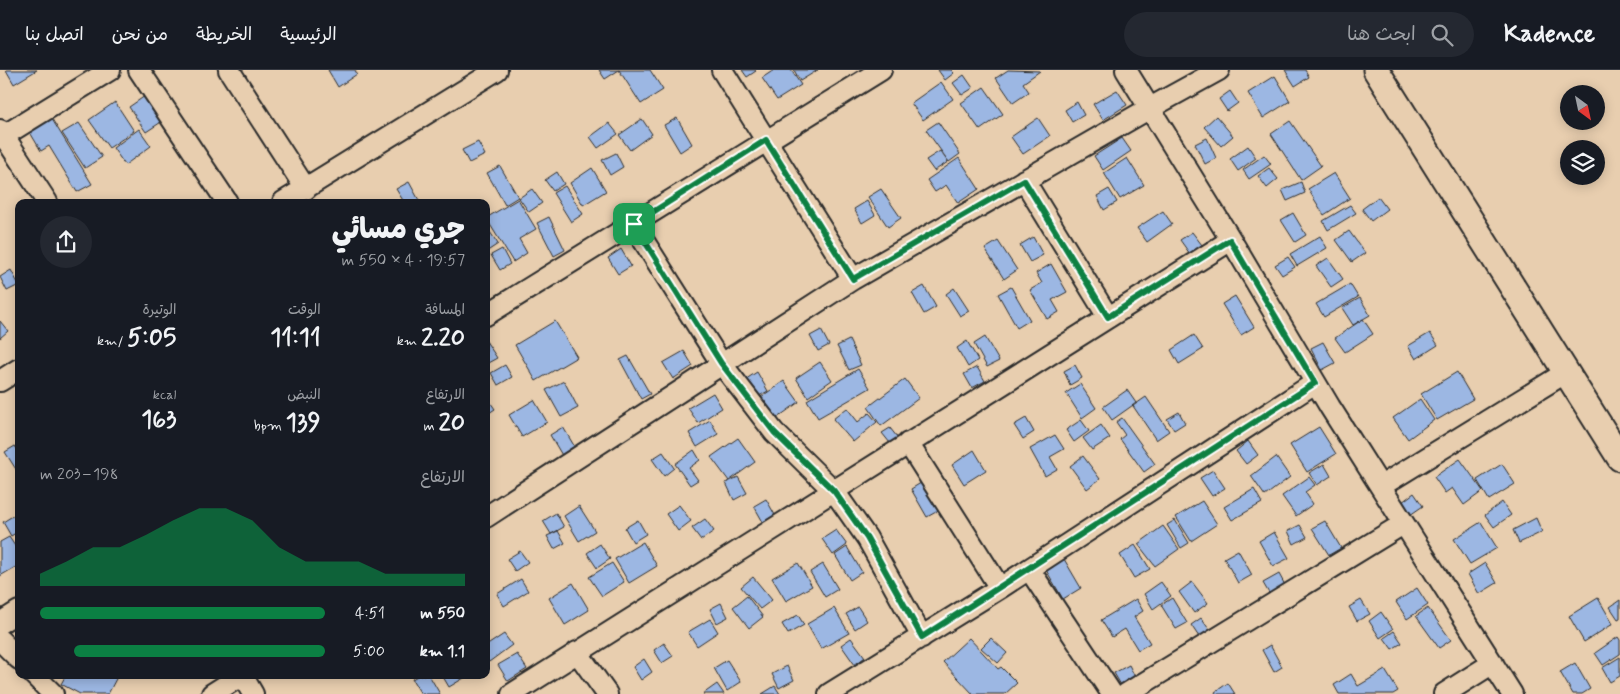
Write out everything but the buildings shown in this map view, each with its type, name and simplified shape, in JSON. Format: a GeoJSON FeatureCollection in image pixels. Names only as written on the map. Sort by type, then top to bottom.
{"type":"FeatureCollection","features":[{"type":"Feature","properties":{"kind":"street"},"geometry":{"type":"LineString","coordinates":[[45,199],[1,135],[110,70]]}},
{"type":"Feature","properties":{"kind":"street"},"geometry":{"type":"LineString","coordinates":[[139,70],[225,199]]}},
{"type":"Feature","properties":{"kind":"street"},"geometry":{"type":"LineString","coordinates":[[230,70],[306,189]]}},
{"type":"Feature","properties":{"kind":"street"},"geometry":{"type":"LineString","coordinates":[[288,199],[497,70]]}},
{"type":"Feature","properties":{"kind":"street"},"geometry":{"type":"LineString","coordinates":[[722,70],[853,279]]}},
{"type":"Feature","properties":{"kind":"street"},"geometry":{"type":"LineString","coordinates":[[490,313],[880,70]]}},
{"type":"Feature","properties":{"kind":"street"},"geometry":{"type":"LineString","coordinates":[[1126,70],[1315,383],[1512,694]]}},
{"type":"Feature","properties":{"kind":"street"},"geometry":{"type":"LineString","coordinates":[[490,514],[853,279],[1219,70]]}},
{"type":"Feature","properties":{"kind":"street"},"geometry":{"type":"LineString","coordinates":[[1376,70],[1620,458]]}},
{"type":"Feature","properties":{"kind":"street"},"geometry":{"type":"LineString","coordinates":[[1024,180],[1108,317]]}},
{"type":"Feature","properties":{"kind":"street"},"geometry":{"type":"LineString","coordinates":[[634,224],[721,363],[774,432],[834,491],[867,538],[922,637]]}},
{"type":"Feature","properties":{"kind":"street"},"geometry":{"type":"LineString","coordinates":[[512,694],[1230,240]]}},
{"type":"Feature","properties":{"kind":"street"},"geometry":{"type":"LineString","coordinates":[[0,380],[15,371]]}},
{"type":"Feature","properties":{"kind":"street"},"geometry":{"type":"LineString","coordinates":[[1381,486],[1565,373]]}},
{"type":"Feature","properties":{"kind":"street"},"geometry":{"type":"LineString","coordinates":[[829,694],[1000,588],[1315,383]]}},
{"type":"Feature","properties":{"kind":"street"},"geometry":{"type":"LineString","coordinates":[[908,443],[1000,588]]}},
{"type":"Feature","properties":{"kind":"street"},"geometry":{"type":"LineString","coordinates":[[1126,694],[1404,524]]}},
{"type":"Feature","properties":{"kind":"street"},"geometry":{"type":"LineString","coordinates":[[1029,569],[1112,694]]}},
{"type":"Feature","properties":{"kind":"street"},"geometry":{"type":"LineString","coordinates":[[0,623],[15,614]]}},
{"type":"Feature","properties":{"kind":"street"},"geometry":{"type":"LineString","coordinates":[[0,640],[15,655]]}},
{"type":"Feature","properties":{"kind":"street"},"geometry":{"type":"LineString","coordinates":[[578,652],[607,694]]}},
{"type":"Feature","properties":{"kind":"street"},"geometry":{"type":"LineString","coordinates":[[1444,694],[1493,663]]}},
{"type":"Feature","properties":{"kind":"street"},"geometry":{"type":"LineString","coordinates":[[38,679],[53,694]]}},
{"type":"Feature","properties":{"kind":"street"},"geometry":{"type":"LineString","coordinates":[[212,694],[236,679]]}},
{"type":"Feature","properties":{"kind":"street"},"geometry":{"type":"LineString","coordinates":[[244,679],[253,694]]}},
{"type":"Feature","properties":{"kind":"route"},"geometry":{"type":"LineString","coordinates":[[766,140],[853,279],[1024,180],[1108,317],[1230,240],[1315,383],[922,637],[867,538],[834,491],[774,432],[721,363],[634,224],[766,140]]}}]}
